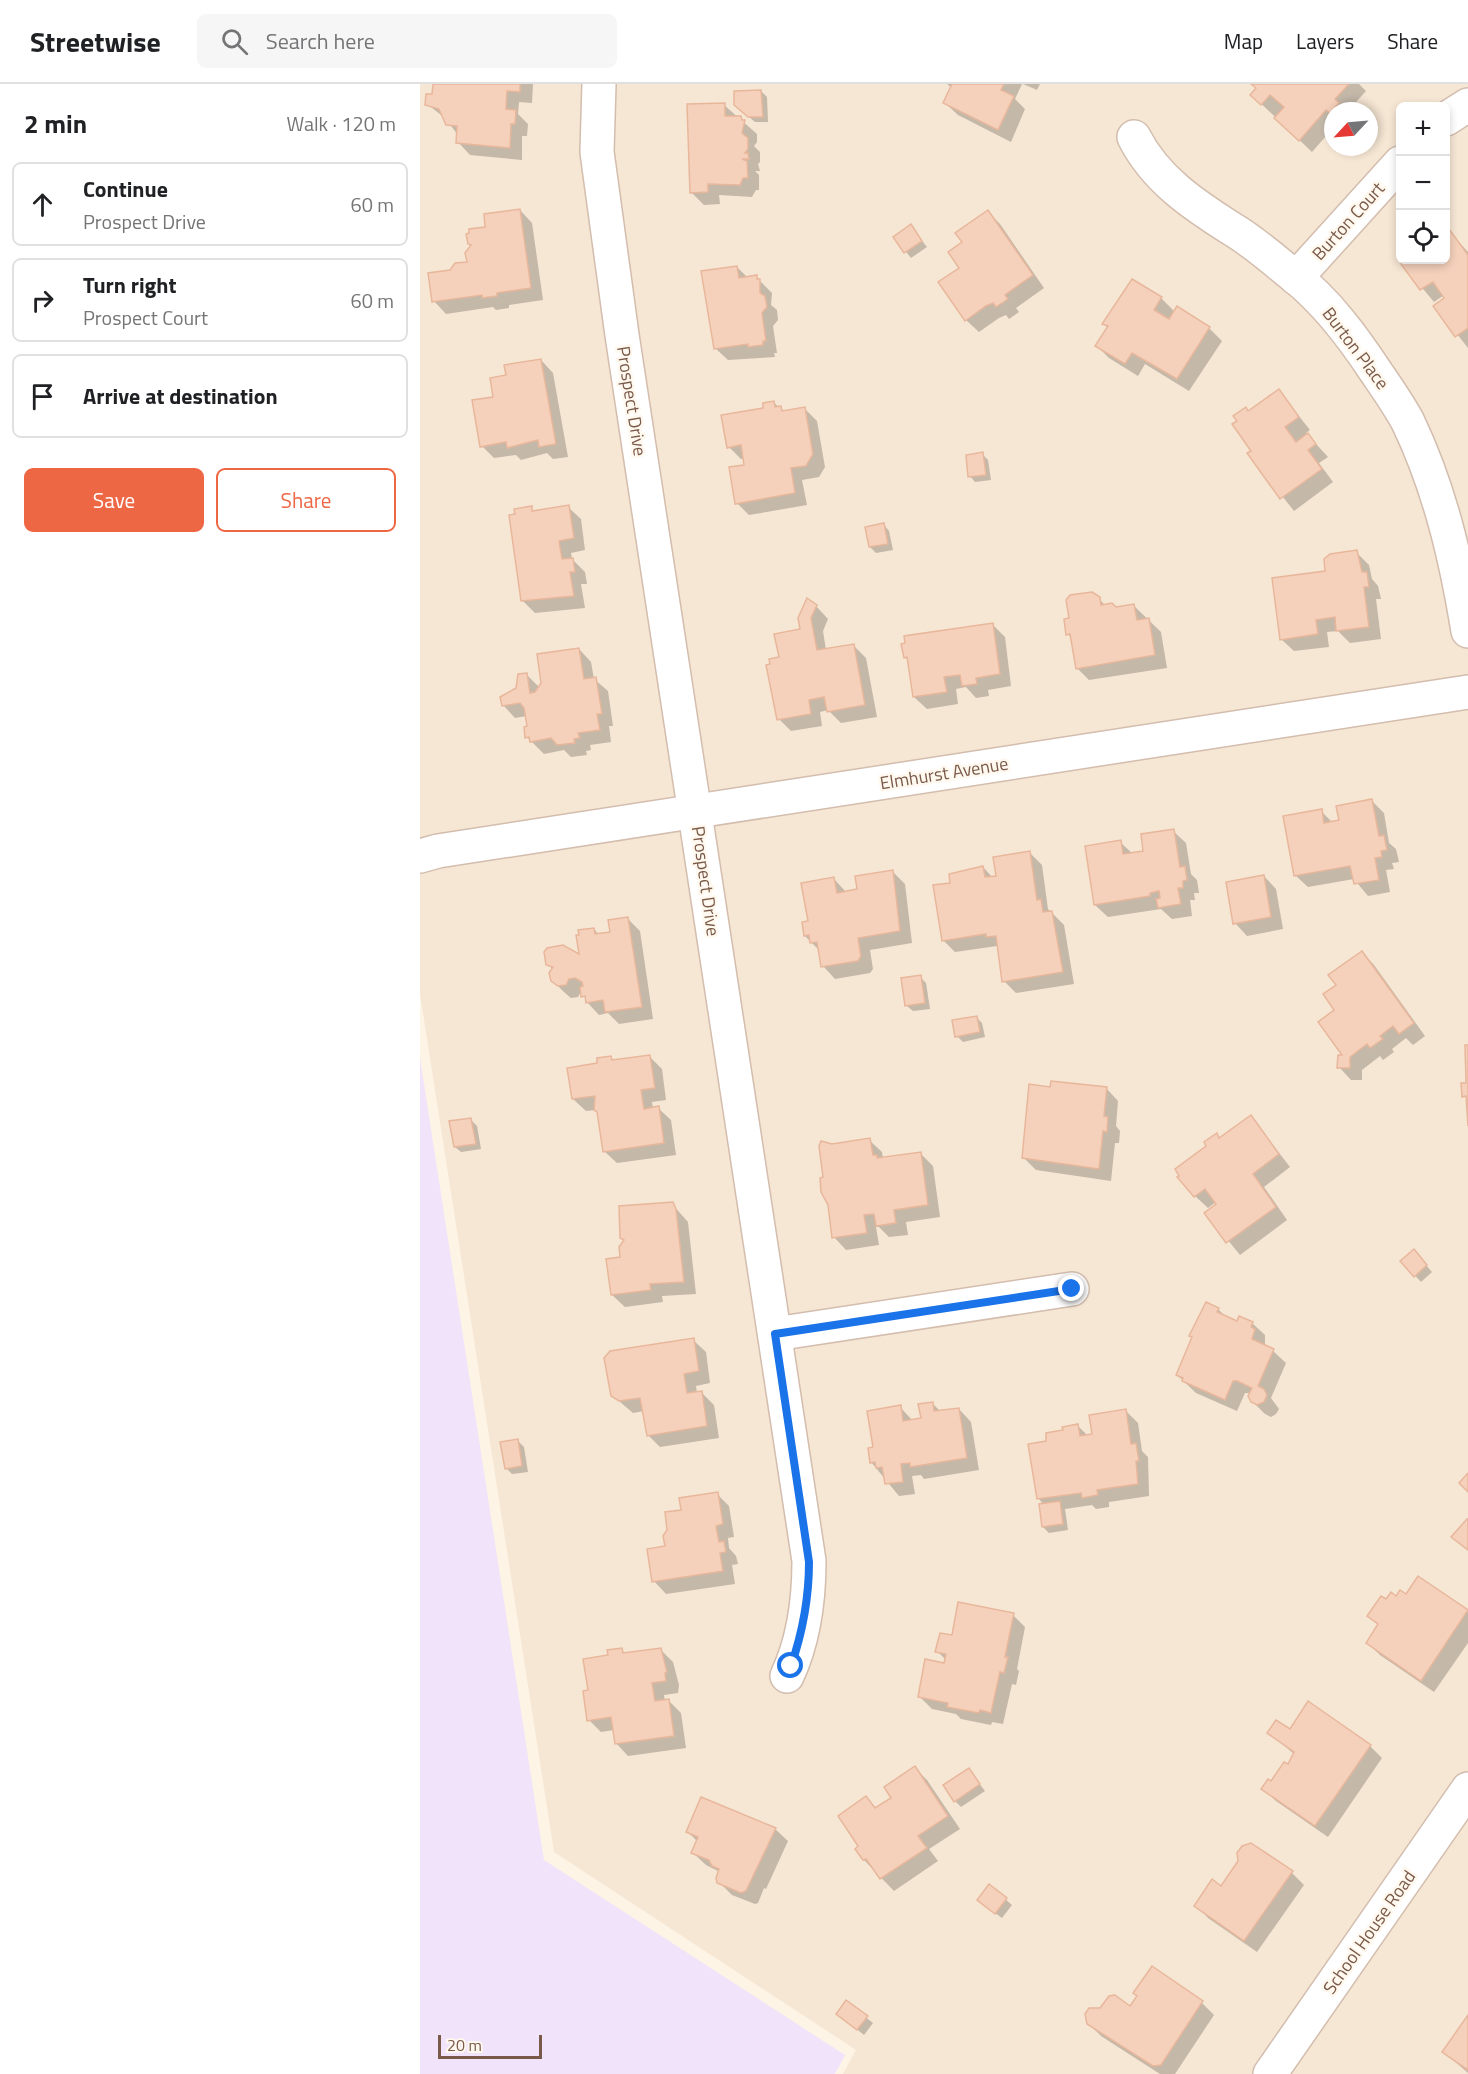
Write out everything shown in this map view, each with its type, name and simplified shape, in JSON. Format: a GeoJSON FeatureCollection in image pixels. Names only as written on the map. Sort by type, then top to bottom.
{"type":"FeatureCollection","features":[{"type":"Feature","properties":{"kind":"street","name":"Prospect Drive"},"geometry":{"type":"LineString","coordinates":[[599,84],[596,106],[598,164],[809,1562],[809,1588],[803,1630],[787,1676]]}},
{"type":"Feature","properties":{"kind":"street"},"geometry":{"type":"LineString","coordinates":[[1450,116],[1468,105]]}},
{"type":"Feature","properties":{"kind":"street","name":"Burton Place"},"geometry":{"type":"LineString","coordinates":[[1134,137],[1149,161],[1169,184],[1208,216],[1233,229],[1296,278],[1334,315],[1360,348],[1407,420],[1435,484],[1447,523],[1468,631]]}},
{"type":"Feature","properties":{"kind":"street","name":"Burton Court"},"geometry":{"type":"LineString","coordinates":[[1296,278],[1396,168]]}},
{"type":"Feature","properties":{"kind":"street","name":"Elmhurst Avenue"},"geometry":{"type":"LineString","coordinates":[[420,856],[438,851],[1468,692]]}},
{"type":"Feature","properties":{"kind":"street"},"geometry":{"type":"LineString","coordinates":[[775,1334],[1072,1289]]}},
{"type":"Feature","properties":{"kind":"street","name":"School House Road"},"geometry":{"type":"LineString","coordinates":[[1270,2074],[1468,1790]]}},
{"type":"Feature","properties":{"kind":"shaded area"},"geometry":{"type":"Polygon","coordinates":[[[420,84],[1468,84],[1468,2074],[843,2074],[856,2050],[554,1852],[420,994],[420,84]]]}},
{"type":"Feature","properties":{"kind":"shaded area"},"geometry":{"type":"Polygon","coordinates":[[[420,1058],[544,1860],[845,2055],[835,2074],[420,2074],[420,1058]]]}},
{"type":"Feature","properties":{"kind":"building"},"geometry":{"type":"Polygon","coordinates":[[[433,84],[520,84],[520,92],[507,91],[506,109],[516,110],[515,124],[511,124],[510,148],[456,143],[457,126],[446,125],[439,109],[425,105],[426,94],[432,94],[433,84]]]}},
{"type":"Feature","properties":{"kind":"building"},"geometry":{"type":"Polygon","coordinates":[[[952,84],[1004,84],[1001,90],[1014,96],[998,130],[943,103],[952,84]]]}},
{"type":"Feature","properties":{"kind":"building"},"geometry":{"type":"Polygon","coordinates":[[[1251,84],[1349,84],[1335,99],[1338,102],[1324,102],[1324,112],[1299,141],[1274,118],[1284,107],[1270,95],[1261,105],[1250,95],[1256,88],[1251,84]]]}},
{"type":"Feature","properties":{"kind":"building"},"geometry":{"type":"Polygon","coordinates":[[[761,90],[763,117],[748,117],[734,105],[734,91],[761,90]]]}},
{"type":"Feature","properties":{"kind":"building"},"geometry":{"type":"Polygon","coordinates":[[[725,103],[725,116],[741,116],[742,120],[745,120],[742,133],[748,138],[748,149],[745,153],[748,153],[749,159],[742,159],[747,161],[748,178],[743,178],[740,185],[708,184],[708,192],[690,193],[687,104],[725,103]]]}},
{"type":"Feature","properties":{"kind":"building"},"geometry":{"type":"Polygon","coordinates":[[[520,209],[531,288],[497,293],[497,296],[482,298],[482,295],[432,302],[428,273],[450,270],[455,263],[467,262],[465,253],[471,245],[468,244],[466,234],[469,233],[469,229],[485,227],[484,214],[520,209]]]}},
{"type":"Feature","properties":{"kind":"building"},"geometry":{"type":"Polygon","coordinates":[[[988,210],[1033,275],[1005,295],[1008,299],[996,307],[993,303],[986,306],[965,321],[938,282],[959,268],[948,252],[962,242],[955,233],[988,210]]]}},
{"type":"Feature","properties":{"kind":"building"},"geometry":{"type":"Polygon","coordinates":[[[911,224],[922,241],[904,253],[893,237],[911,224]]]}},
{"type":"Feature","properties":{"kind":"building"},"geometry":{"type":"Polygon","coordinates":[[[1450,230],[1468,255],[1468,328],[1455,337],[1433,306],[1444,298],[1433,282],[1420,290],[1401,264],[1450,264],[1450,230]]]}},
{"type":"Feature","properties":{"kind":"building"},"geometry":{"type":"Polygon","coordinates":[[[737,266],[739,278],[757,275],[757,279],[760,279],[760,293],[765,296],[767,307],[762,313],[766,341],[763,341],[763,345],[748,347],[748,344],[714,349],[701,271],[737,266]]]}},
{"type":"Feature","properties":{"kind":"building"},"geometry":{"type":"Polygon","coordinates":[[[1132,279],[1162,297],[1154,310],[1169,319],[1177,306],[1210,327],[1177,379],[1132,353],[1125,364],[1095,346],[1108,326],[1102,324],[1132,279]]]}},
{"type":"Feature","properties":{"kind":"building"},"geometry":{"type":"Polygon","coordinates":[[[541,359],[556,444],[539,447],[538,440],[507,448],[506,442],[480,447],[472,400],[493,397],[490,378],[506,375],[504,365],[541,359]]]}},
{"type":"Feature","properties":{"kind":"building"},"geometry":{"type":"Polygon","coordinates":[[[1279,389],[1299,417],[1285,427],[1296,442],[1308,433],[1316,444],[1308,450],[1322,469],[1280,499],[1247,453],[1251,451],[1232,424],[1237,421],[1233,416],[1246,407],[1248,411],[1279,389]]]}},
{"type":"Feature","properties":{"kind":"building"},"geometry":{"type":"Polygon","coordinates":[[[774,401],[775,407],[781,406],[782,411],[805,407],[813,454],[806,466],[791,468],[795,493],[735,504],[729,467],[744,465],[741,445],[727,448],[721,415],[763,408],[763,403],[774,401]]]}},
{"type":"Feature","properties":{"kind":"building"},"geometry":{"type":"Polygon","coordinates":[[[983,452],[986,475],[968,477],[966,455],[983,452]]]}},
{"type":"Feature","properties":{"kind":"building"},"geometry":{"type":"Polygon","coordinates":[[[569,505],[574,538],[559,541],[562,559],[573,558],[575,572],[570,572],[574,596],[521,601],[509,515],[515,514],[514,509],[532,506],[532,511],[569,505]]]}},
{"type":"Feature","properties":{"kind":"building"},"geometry":{"type":"Polygon","coordinates":[[[884,523],[888,544],[869,547],[865,527],[884,523]]]}},
{"type":"Feature","properties":{"kind":"building"},"geometry":{"type":"Polygon","coordinates":[[[1357,550],[1362,572],[1367,572],[1369,587],[1364,587],[1369,627],[1336,631],[1335,617],[1316,620],[1318,634],[1280,640],[1272,578],[1325,571],[1324,559],[1330,554],[1357,550]]]}},
{"type":"Feature","properties":{"kind":"building"},"geometry":{"type":"Polygon","coordinates":[[[1092,592],[1100,597],[1101,605],[1112,603],[1116,607],[1134,604],[1137,620],[1149,618],[1155,655],[1076,669],[1070,634],[1066,635],[1064,619],[1069,618],[1066,600],[1070,595],[1092,592]]]}},
{"type":"Feature","properties":{"kind":"building"},"geometry":{"type":"Polygon","coordinates":[[[807,598],[817,605],[811,618],[817,650],[854,644],[865,705],[827,712],[824,697],[809,700],[811,714],[777,720],[766,665],[770,664],[769,659],[779,657],[774,634],[800,629],[798,618],[807,598]]]}},
{"type":"Feature","properties":{"kind":"building"},"geometry":{"type":"Polygon","coordinates":[[[993,623],[1000,674],[976,678],[977,684],[962,686],[960,675],[944,677],[947,692],[913,697],[907,657],[904,658],[901,644],[905,643],[904,636],[993,623]]]}},
{"type":"Feature","properties":{"kind":"building"},"geometry":{"type":"Polygon","coordinates":[[[579,648],[584,679],[596,677],[602,714],[597,714],[600,730],[578,733],[580,738],[574,739],[575,743],[557,745],[551,738],[530,742],[529,737],[525,738],[524,727],[527,726],[524,708],[520,703],[502,706],[500,697],[516,688],[518,674],[527,673],[530,693],[535,692],[541,683],[537,654],[579,648]]]}},
{"type":"Feature","properties":{"kind":"building"},"geometry":{"type":"Polygon","coordinates":[[[1372,799],[1379,836],[1384,835],[1387,850],[1381,851],[1382,857],[1375,858],[1379,880],[1354,884],[1350,866],[1294,876],[1283,816],[1322,809],[1324,823],[1339,820],[1336,806],[1372,799]]]}},
{"type":"Feature","properties":{"kind":"building"},"geometry":{"type":"Polygon","coordinates":[[[1174,829],[1180,867],[1185,866],[1187,880],[1183,881],[1183,888],[1178,888],[1181,904],[1158,908],[1156,899],[1160,898],[1159,891],[1150,893],[1150,896],[1094,905],[1085,846],[1121,840],[1123,854],[1143,851],[1141,834],[1174,829]]]}},
{"type":"Feature","properties":{"kind":"building"},"geometry":{"type":"Polygon","coordinates":[[[1030,851],[1037,900],[1041,899],[1043,912],[1052,911],[1063,972],[1002,982],[996,936],[986,937],[986,934],[942,941],[933,885],[950,883],[949,874],[983,866],[985,877],[996,876],[993,857],[1030,851]]]}},
{"type":"Feature","properties":{"kind":"building"},"geometry":{"type":"Polygon","coordinates":[[[893,870],[900,931],[858,938],[861,956],[858,961],[821,967],[817,942],[810,943],[809,935],[804,936],[802,922],[808,921],[801,883],[834,877],[837,893],[857,889],[855,876],[893,870]]]}},
{"type":"Feature","properties":{"kind":"building"},"geometry":{"type":"Polygon","coordinates":[[[1264,875],[1271,917],[1233,924],[1226,882],[1264,875]]]}},
{"type":"Feature","properties":{"kind":"building"},"geometry":{"type":"Polygon","coordinates":[[[628,917],[642,1007],[605,1012],[603,1000],[586,1003],[585,996],[581,997],[582,982],[575,978],[569,979],[566,985],[558,986],[551,981],[549,973],[553,967],[546,965],[544,952],[547,948],[563,945],[579,954],[576,935],[579,935],[578,930],[594,928],[595,934],[610,932],[608,920],[628,917]]]}},
{"type":"Feature","properties":{"kind":"building"},"geometry":{"type":"Polygon","coordinates":[[[1362,951],[1414,1023],[1399,1034],[1393,1026],[1380,1036],[1383,1039],[1370,1048],[1367,1044],[1350,1057],[1350,1068],[1337,1068],[1338,1055],[1342,1055],[1318,1022],[1334,1010],[1323,994],[1336,985],[1328,975],[1362,951]]]}},
{"type":"Feature","properties":{"kind":"building"},"geometry":{"type":"Polygon","coordinates":[[[921,975],[925,1003],[905,1006],[901,978],[921,975]]]}},
{"type":"Feature","properties":{"kind":"building"},"geometry":{"type":"Polygon","coordinates":[[[977,1016],[980,1032],[955,1037],[952,1020],[977,1016]]]}},
{"type":"Feature","properties":{"kind":"building"},"geometry":{"type":"Polygon","coordinates":[[[1465,1045],[1468,1045],[1468,1126],[1466,1096],[1462,1097],[1461,1083],[1466,1083],[1465,1045]]]}},
{"type":"Feature","properties":{"kind":"building"},"geometry":{"type":"Polygon","coordinates":[[[650,1055],[655,1088],[641,1090],[644,1109],[659,1106],[664,1143],[603,1152],[597,1112],[594,1110],[595,1096],[572,1099],[567,1068],[597,1063],[597,1058],[611,1056],[612,1060],[650,1055]]]}},
{"type":"Feature","properties":{"kind":"building"},"geometry":{"type":"Polygon","coordinates":[[[1051,1081],[1107,1087],[1104,1116],[1108,1117],[1107,1132],[1103,1131],[1099,1169],[1022,1158],[1029,1084],[1050,1087],[1051,1081]]]}},
{"type":"Feature","properties":{"kind":"building"},"geometry":{"type":"Polygon","coordinates":[[[1251,1115],[1279,1154],[1253,1174],[1276,1207],[1226,1243],[1204,1213],[1216,1204],[1205,1189],[1194,1197],[1177,1177],[1179,1176],[1175,1169],[1206,1146],[1204,1142],[1217,1133],[1219,1138],[1251,1115]]]}},
{"type":"Feature","properties":{"kind":"building"},"geometry":{"type":"Polygon","coordinates":[[[471,1118],[476,1144],[454,1147],[449,1121],[471,1118]]]}},
{"type":"Feature","properties":{"kind":"building"},"geometry":{"type":"Polygon","coordinates":[[[870,1138],[873,1155],[877,1155],[877,1158],[921,1152],[928,1205],[894,1210],[896,1223],[876,1226],[874,1214],[864,1215],[867,1233],[832,1238],[828,1205],[821,1192],[820,1178],[823,1177],[819,1146],[821,1141],[832,1144],[870,1138]]]}},
{"type":"Feature","properties":{"kind":"building"},"geometry":{"type":"Polygon","coordinates":[[[673,1202],[676,1209],[684,1282],[650,1284],[651,1290],[611,1295],[606,1259],[620,1257],[619,1247],[624,1240],[620,1238],[619,1206],[673,1202]]]}},
{"type":"Feature","properties":{"kind":"building"},"geometry":{"type":"Polygon","coordinates":[[[1414,1249],[1427,1265],[1414,1277],[1400,1261],[1414,1249]]]}},
{"type":"Feature","properties":{"kind":"building"},"geometry":{"type":"Polygon","coordinates":[[[1206,1302],[1219,1308],[1217,1312],[1237,1321],[1239,1316],[1253,1322],[1251,1327],[1255,1329],[1252,1339],[1274,1349],[1258,1386],[1264,1389],[1267,1395],[1264,1402],[1257,1405],[1251,1402],[1248,1396],[1252,1388],[1237,1381],[1233,1381],[1225,1400],[1182,1381],[1183,1378],[1176,1375],[1192,1337],[1189,1336],[1206,1302]]]}},
{"type":"Feature","properties":{"kind":"building"},"geometry":{"type":"Polygon","coordinates":[[[694,1338],[699,1371],[684,1374],[687,1393],[702,1391],[707,1426],[647,1436],[640,1398],[619,1401],[611,1396],[604,1358],[610,1351],[694,1338]]]}},
{"type":"Feature","properties":{"kind":"building"},"geometry":{"type":"Polygon","coordinates":[[[933,1402],[934,1411],[959,1408],[967,1458],[910,1467],[910,1463],[901,1464],[903,1482],[885,1484],[882,1467],[876,1468],[875,1462],[870,1463],[868,1448],[873,1447],[867,1411],[901,1405],[903,1421],[921,1418],[918,1404],[933,1402]]]}},
{"type":"Feature","properties":{"kind":"building"},"geometry":{"type":"Polygon","coordinates":[[[1126,1409],[1131,1444],[1136,1443],[1139,1461],[1136,1461],[1138,1484],[1097,1490],[1098,1495],[1082,1498],[1081,1493],[1037,1499],[1028,1444],[1046,1441],[1046,1433],[1078,1424],[1080,1436],[1092,1434],[1089,1415],[1126,1409]]]}},
{"type":"Feature","properties":{"kind":"building"},"geometry":{"type":"Polygon","coordinates":[[[518,1439],[522,1466],[505,1469],[500,1442],[518,1439]]]}},
{"type":"Feature","properties":{"kind":"building"},"geometry":{"type":"Polygon","coordinates":[[[1468,1473],[1468,1492],[1459,1483],[1468,1473]]]}},
{"type":"Feature","properties":{"kind":"building"},"geometry":{"type":"Polygon","coordinates":[[[718,1492],[723,1524],[716,1526],[719,1542],[724,1541],[726,1552],[720,1553],[723,1571],[652,1582],[647,1549],[665,1546],[663,1536],[667,1530],[665,1512],[681,1510],[679,1498],[718,1492]]]}},
{"type":"Feature","properties":{"kind":"building"},"geometry":{"type":"Polygon","coordinates":[[[1060,1501],[1063,1524],[1042,1527],[1039,1504],[1060,1501]]]}},
{"type":"Feature","properties":{"kind":"building"},"geometry":{"type":"Polygon","coordinates":[[[1468,1519],[1468,1550],[1451,1537],[1468,1519]]]}},
{"type":"Feature","properties":{"kind":"building"},"geometry":{"type":"Polygon","coordinates":[[[1418,1576],[1468,1610],[1421,1681],[1366,1643],[1378,1624],[1367,1616],[1381,1596],[1386,1599],[1391,1592],[1396,1596],[1400,1590],[1406,1594],[1418,1576]]]}},
{"type":"Feature","properties":{"kind":"building"},"geometry":{"type":"Polygon","coordinates":[[[958,1602],[1014,1613],[1005,1657],[1008,1657],[1004,1673],[1000,1672],[991,1713],[947,1707],[948,1703],[918,1697],[925,1659],[944,1663],[946,1654],[935,1652],[940,1633],[952,1635],[958,1602]]]}},
{"type":"Feature","properties":{"kind":"building"},"geometry":{"type":"Polygon","coordinates":[[[622,1648],[623,1653],[661,1648],[667,1672],[665,1673],[666,1681],[652,1683],[655,1701],[669,1699],[674,1736],[615,1744],[611,1717],[587,1721],[583,1691],[588,1690],[583,1659],[608,1655],[607,1650],[622,1648]]]}},
{"type":"Feature","properties":{"kind":"building"},"geometry":{"type":"Polygon","coordinates":[[[1308,1701],[1371,1745],[1315,1826],[1261,1789],[1268,1779],[1271,1781],[1284,1762],[1288,1764],[1294,1752],[1267,1733],[1276,1720],[1290,1729],[1308,1701]]]}},
{"type":"Feature","properties":{"kind":"building"},"geometry":{"type":"Polygon","coordinates":[[[915,1766],[948,1816],[918,1836],[927,1848],[880,1879],[866,1859],[863,1860],[855,1849],[858,1846],[838,1816],[866,1796],[875,1808],[891,1798],[884,1787],[915,1766]]]}},
{"type":"Feature","properties":{"kind":"building"},"geometry":{"type":"Polygon","coordinates":[[[969,1768],[980,1784],[954,1802],[943,1785],[969,1768]]]}},
{"type":"Feature","properties":{"kind":"building"},"geometry":{"type":"Polygon","coordinates":[[[701,1797],[776,1828],[746,1891],[741,1893],[717,1883],[719,1869],[712,1866],[709,1860],[691,1853],[698,1837],[686,1832],[701,1797]]]}},
{"type":"Feature","properties":{"kind":"building"},"geometry":{"type":"Polygon","coordinates":[[[1251,1843],[1293,1871],[1244,1941],[1194,1906],[1212,1879],[1221,1886],[1238,1861],[1237,1853],[1242,1846],[1251,1843]]]}},
{"type":"Feature","properties":{"kind":"building"},"geometry":{"type":"Polygon","coordinates":[[[989,1884],[1007,1898],[995,1914],[977,1900],[989,1884]]]}},
{"type":"Feature","properties":{"kind":"building"},"geometry":{"type":"Polygon","coordinates":[[[1152,1966],[1203,2001],[1161,2065],[1153,2066],[1087,2024],[1085,2014],[1089,2008],[1100,2008],[1109,1996],[1115,1995],[1130,2006],[1137,1996],[1133,1993],[1152,1966]]]}},
{"type":"Feature","properties":{"kind":"building"},"geometry":{"type":"Polygon","coordinates":[[[846,2000],[868,2016],[857,2030],[836,2014],[846,2000]]]}},
{"type":"Feature","properties":{"kind":"building"},"geometry":{"type":"Polygon","coordinates":[[[1468,2015],[1468,2070],[1442,2052],[1468,2015]]]}},
{"type":"Feature","properties":{"kind":"route"},"geometry":{"type":"LineString","coordinates":[[791,1666],[803,1630],[809,1588],[809,1562],[775,1334],[1072,1289]]}}]}
